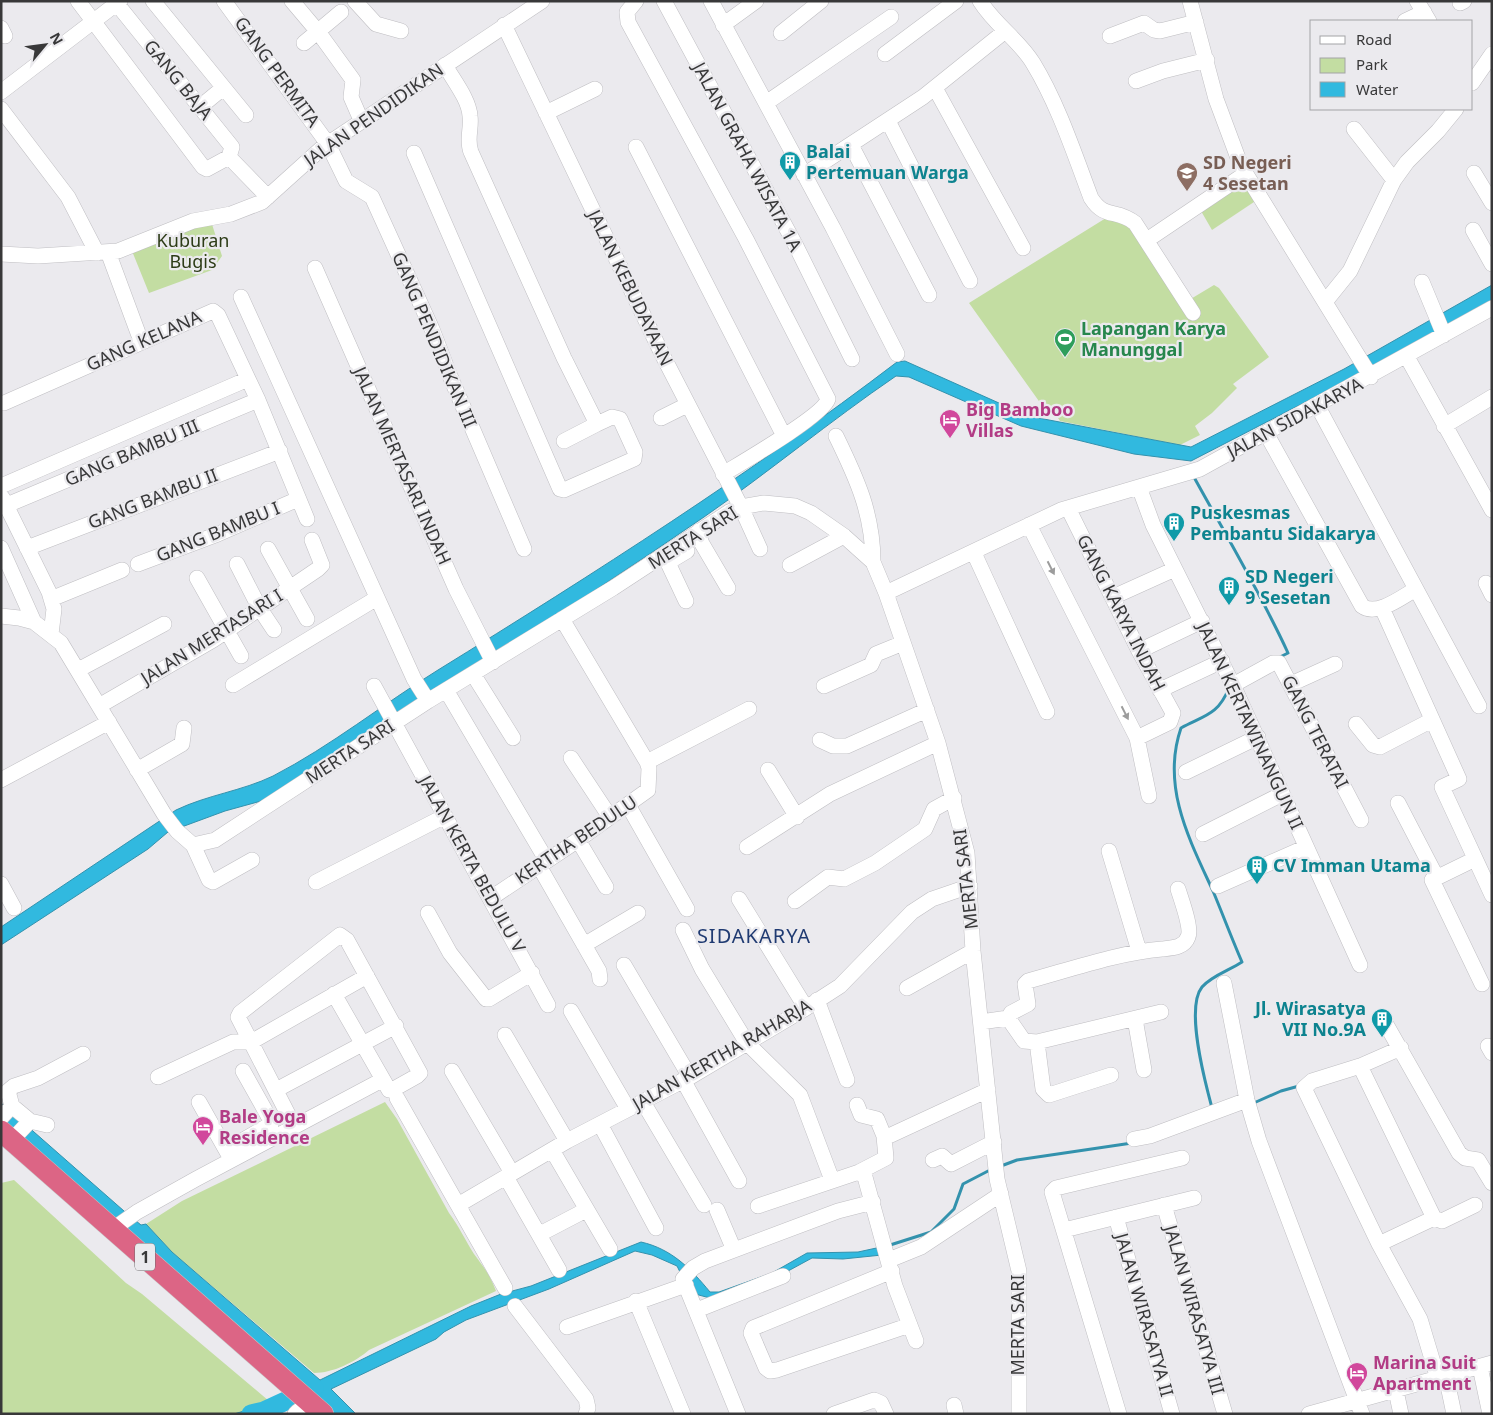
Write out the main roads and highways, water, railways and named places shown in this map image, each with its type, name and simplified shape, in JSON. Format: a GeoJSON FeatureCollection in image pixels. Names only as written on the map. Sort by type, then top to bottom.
{"type":"FeatureCollection","features":[{"type":"Feature","properties":{"kind":"highway","name":"1"},"geometry":{"type":"LineString","coordinates":[[15,1134],[117,1227],[304,1410]]}},
{"type":"Feature","properties":{"kind":"highway","name":"1"},"geometry":{"type":"LineString","coordinates":[[15,1134],[282,1387]]}},
{"type":"Feature","properties":{"kind":"water"},"geometry":{"type":"Polygon","coordinates":[[[1492,285],[1492,302],[1385,361],[1191,461],[1134,454],[1021,426],[909,377],[896,376],[728,500],[651,553],[272,798],[225,811],[168,832],[148,849],[1,945],[1,927],[176,810],[200,800],[261,781],[316,752],[417,683],[671,522],[785,444],[897,362],[905,361],[1028,416],[1191,447],[1344,369],[1492,285]]]}},
{"type":"Feature","properties":{"kind":"water"},"geometry":{"type":"Polygon","coordinates":[[[1,1103],[124,1211],[141,1225],[146,1224],[172,1252],[320,1380],[471,1306],[501,1294],[531,1286],[641,1242],[652,1245],[680,1261],[696,1275],[710,1292],[719,1292],[772,1273],[807,1253],[858,1252],[881,1247],[882,1255],[843,1259],[812,1258],[777,1277],[710,1298],[695,1294],[686,1284],[677,1266],[652,1255],[635,1251],[549,1289],[466,1320],[444,1332],[436,1339],[331,1389],[356,1414],[335,1414],[1,1120],[1,1103]]]}},
{"type":"Feature","properties":{"kind":"water"},"geometry":{"type":"Polygon","coordinates":[[[269,1401],[280,1414],[234,1414],[267,1406],[269,1401]]]}},
{"type":"Feature","properties":{"kind":"waterway"},"geometry":{"type":"LineString","coordinates":[[1195,479],[1278,631],[1288,653],[1280,657]]}},
{"type":"Feature","properties":{"kind":"waterway"},"geometry":{"type":"LineString","coordinates":[[1212,1108],[1198,1046],[1195,1011],[1197,997],[1206,983],[1215,976],[1242,962],[1187,832],[1180,812],[1174,771],[1181,728],[1204,717],[1215,709],[1225,697],[1229,688]]}},
{"type":"Feature","properties":{"kind":"waterway"},"geometry":{"type":"LineString","coordinates":[[1256,1102],[1281,1091],[1299,1086]]}},
{"type":"Feature","properties":{"kind":"waterway"},"geometry":{"type":"LineString","coordinates":[[1001,1166],[1017,1160],[1132,1143]]}},
{"type":"Feature","properties":{"kind":"waterway"},"geometry":{"type":"LineString","coordinates":[[887,1246],[931,1232],[954,1209],[963,1184],[990,1170]]}},
{"type":"Feature","properties":{"kind":"waterway"},"geometry":{"type":"LineString","coordinates":[[251,1414],[264,1411],[314,1388]]}},
{"type":"Feature","properties":{"kind":"place","name":"Balai Pertemuan Warga"},"geometry":{"type":"Point","coordinates":[790,181]}},
{"type":"Feature","properties":{"kind":"place","name":"SD Negeri 4 Sesetan"},"geometry":{"type":"Point","coordinates":[1187,192]}},
{"type":"Feature","properties":{"kind":"place","name":"Lapangan Karya Manunggal"},"geometry":{"type":"Point","coordinates":[1065,358]}},
{"type":"Feature","properties":{"kind":"place","name":"Big Bamboo Villas"},"geometry":{"type":"Point","coordinates":[950,439]}},
{"type":"Feature","properties":{"kind":"place","name":"Puskesmas Pembantu Sidakarya"},"geometry":{"type":"Point","coordinates":[1174,542]}},
{"type":"Feature","properties":{"kind":"place","name":"SD Negeri 9 Sesetan"},"geometry":{"type":"Point","coordinates":[1229,606]}},
{"type":"Feature","properties":{"kind":"place","name":"CV Imman Utama"},"geometry":{"type":"Point","coordinates":[1257,885]}},
{"type":"Feature","properties":{"kind":"place","name":"Jl. Wirasatya VII No.9A"},"geometry":{"type":"Point","coordinates":[1382,1038]}},
{"type":"Feature","properties":{"kind":"place","name":"Bale Yoga Residence"},"geometry":{"type":"Point","coordinates":[203,1146]}},
{"type":"Feature","properties":{"kind":"place","name":"Marina Suit Apartment"},"geometry":{"type":"Point","coordinates":[1357,1392]}},
{"type":"Feature","properties":{"kind":"district","name":"SIDAKARYA"},"geometry":{"type":"Point","coordinates":[754,936]}},
{"type":"Feature","properties":{"kind":"park label","name":"Kuburan Bugis"},"geometry":{"type":"Point","coordinates":[193,251]}}]}
